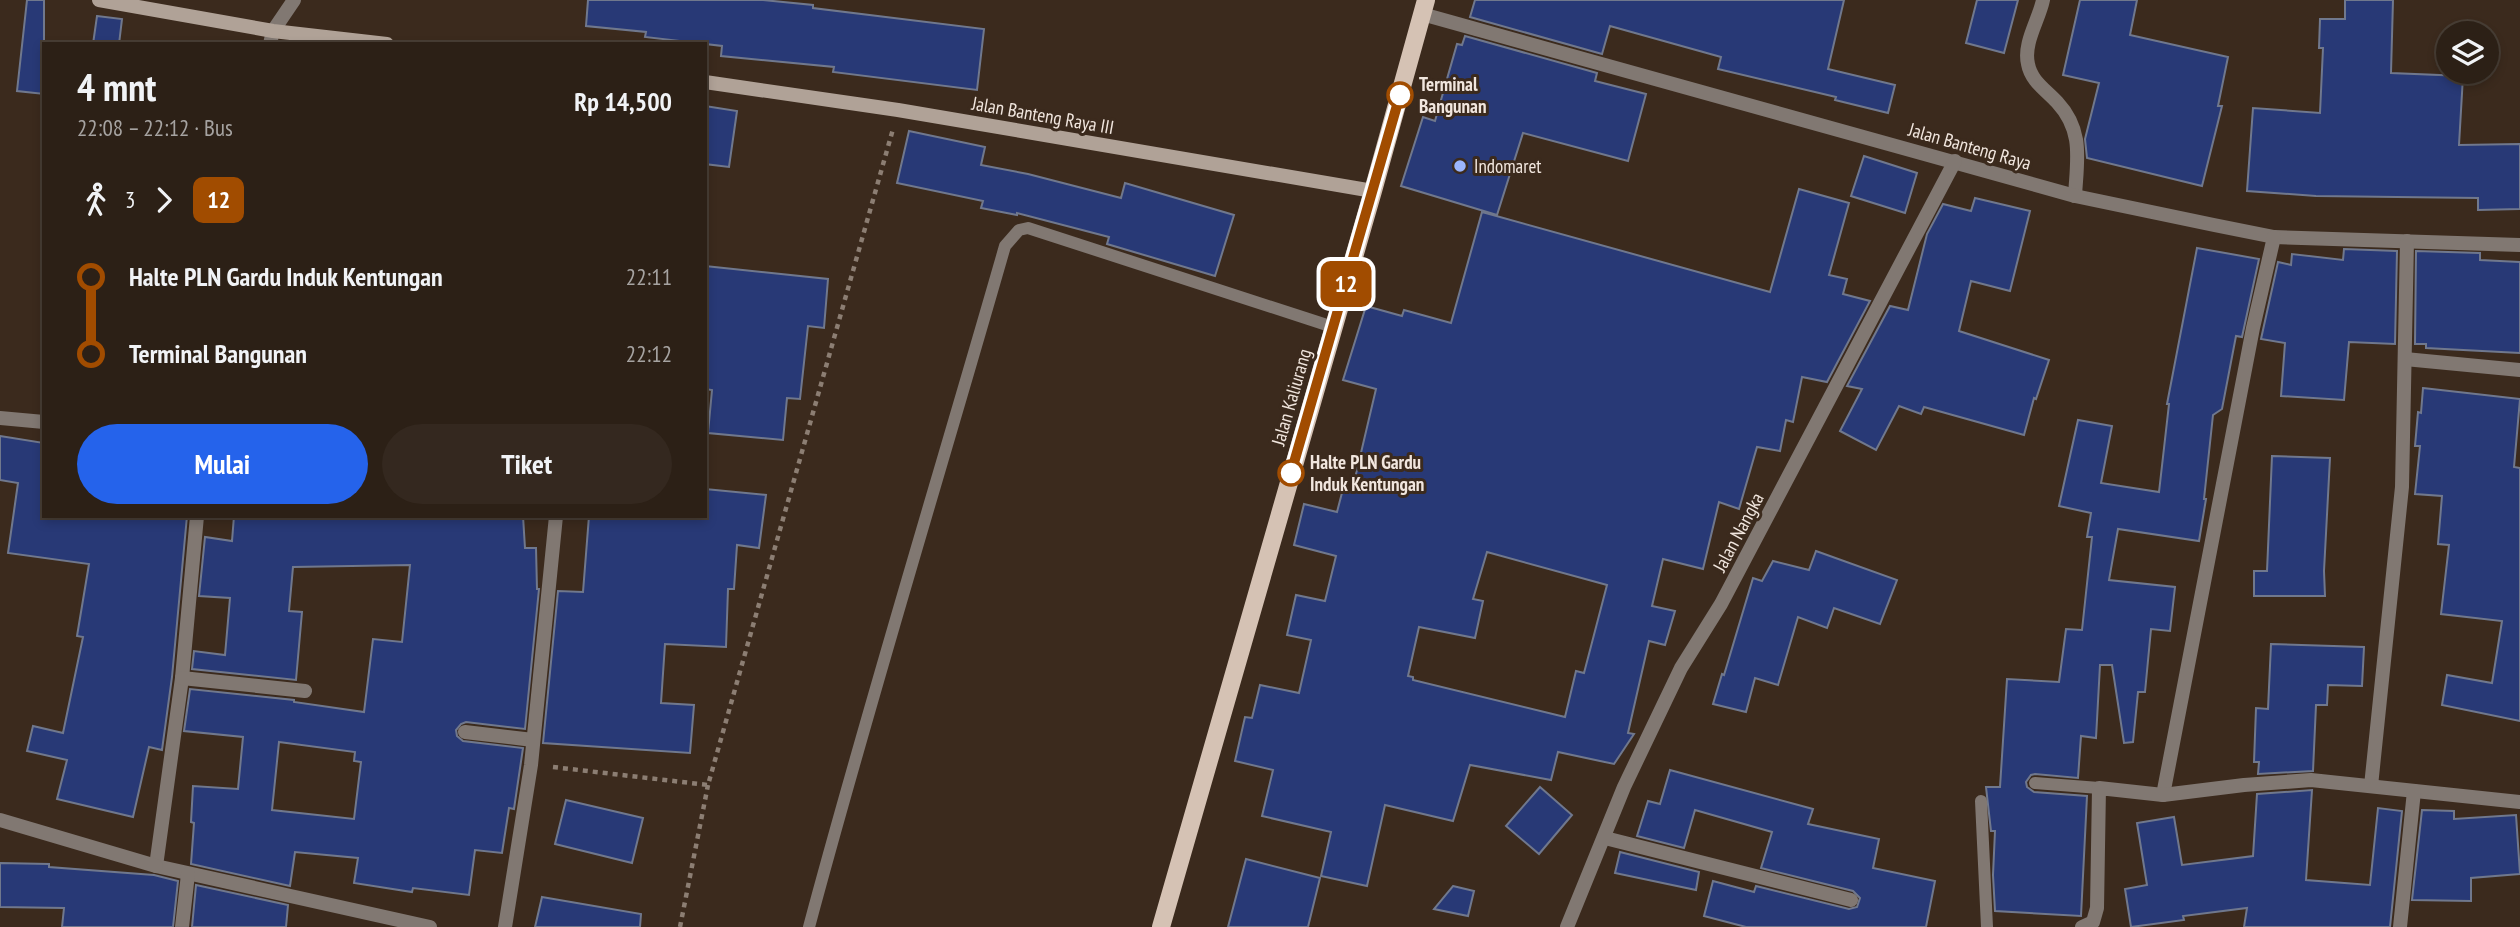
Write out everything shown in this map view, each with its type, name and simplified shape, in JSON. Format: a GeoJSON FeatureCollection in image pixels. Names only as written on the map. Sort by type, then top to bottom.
{"type":"FeatureCollection","features":[{"type":"Feature","properties":{"kind":"main road","name":"Jalan Kaliurang"},"geometry":{"type":"LineString","coordinates":[[1161,927],[1424,7]]}},
{"type":"Feature","properties":{"kind":"street"},"geometry":{"type":"LineString","coordinates":[[99,0],[271,37],[354,42]]}},
{"type":"Feature","properties":{"kind":"street"},"geometry":{"type":"LineString","coordinates":[[271,37],[294,0]]}},
{"type":"Feature","properties":{"kind":"street"},"geometry":{"type":"LineString","coordinates":[[2043,0],[2029,44],[2027,62],[2034,79],[2060,104],[2078,136],[2075,196]]}},
{"type":"Feature","properties":{"kind":"street","name":"Jalan Banteng Raya"},"geometry":{"type":"LineString","coordinates":[[1424,7],[2075,196],[2274,237],[2520,245]]}},
{"type":"Feature","properties":{"kind":"street","name":"Jalan Banteng Raya III"},"geometry":{"type":"LineString","coordinates":[[707,82],[898,110],[1373,191]]}},
{"type":"Feature","properties":{"kind":"street","name":"Jalan Nangka"},"geometry":{"type":"LineString","coordinates":[[1567,927],[1605,838],[1623,787],[1681,668],[1721,604],[1955,161]]}},
{"type":"Feature","properties":{"kind":"street"},"geometry":{"type":"LineString","coordinates":[[2163,795],[2253,328],[2274,237]]}},
{"type":"Feature","properties":{"kind":"street"},"geometry":{"type":"LineString","coordinates":[[2371,786],[2402,487],[2407,241]]}},
{"type":"Feature","properties":{"kind":"street"},"geometry":{"type":"LineString","coordinates":[[2405,359],[2520,370]]}},
{"type":"Feature","properties":{"kind":"street"},"geometry":{"type":"LineString","coordinates":[[0,418],[42,422]]}},
{"type":"Feature","properties":{"kind":"street"},"geometry":{"type":"LineString","coordinates":[[156,866],[182,678],[197,518]]}},
{"type":"Feature","properties":{"kind":"street"},"geometry":{"type":"LineString","coordinates":[[505,927],[531,765],[556,518]]}},
{"type":"Feature","properties":{"kind":"street"},"geometry":{"type":"LineString","coordinates":[[182,678],[305,691]]}},
{"type":"Feature","properties":{"kind":"street"},"geometry":{"type":"LineString","coordinates":[[465,732],[533,740]]}},
{"type":"Feature","properties":{"kind":"street"},"geometry":{"type":"LineString","coordinates":[[2082,927],[2093,922],[2097,908],[2099,788],[2163,795],[2311,780],[2520,802]]}},
{"type":"Feature","properties":{"kind":"street"},"geometry":{"type":"LineString","coordinates":[[2400,927],[2414,791]]}},
{"type":"Feature","properties":{"kind":"street"},"geometry":{"type":"LineString","coordinates":[[0,820],[188,874],[429,927]]}},
{"type":"Feature","properties":{"kind":"street"},"geometry":{"type":"LineString","coordinates":[[1605,838],[1852,900]]}},
{"type":"Feature","properties":{"kind":"street"},"geometry":{"type":"LineString","coordinates":[[181,927],[188,874]]}},
{"type":"Feature","properties":{"kind":"lane"},"geometry":{"type":"LineString","coordinates":[[809,927],[856,752],[939,476],[1004,246],[1019,230],[1028,228],[1334,327]]}},
{"type":"Feature","properties":{"kind":"lane"},"geometry":{"type":"LineString","coordinates":[[2035,783],[2099,788]]}},
{"type":"Feature","properties":{"kind":"lane"},"geometry":{"type":"LineString","coordinates":[[1982,801],[1987,927]]}},
{"type":"Feature","properties":{"kind":"path"},"geometry":{"type":"LineString","coordinates":[[680,927],[708,785],[898,110]]}},
{"type":"Feature","properties":{"kind":"path"},"geometry":{"type":"LineString","coordinates":[[531,765],[708,785]]}},
{"type":"Feature","properties":{"kind":"building"},"geometry":{"type":"Polygon","coordinates":[[[27,0],[44,0],[42,94],[17,91],[27,0]]]}},
{"type":"Feature","properties":{"kind":"building"},"geometry":{"type":"Polygon","coordinates":[[[588,0],[763,0],[984,29],[977,90],[833,72],[834,67],[721,56],[722,46],[707,44],[707,42],[645,37],[646,32],[586,26],[588,0]]]}},
{"type":"Feature","properties":{"kind":"building"},"geometry":{"type":"Polygon","coordinates":[[[1475,0],[1844,0],[1828,69],[1895,85],[1888,113],[1835,100],[1836,97],[1718,69],[1721,57],[1610,26],[1602,54],[1470,17],[1475,0]]]}},
{"type":"Feature","properties":{"kind":"building"},"geometry":{"type":"Polygon","coordinates":[[[1977,0],[2018,0],[2004,53],[1966,43],[1977,0]]]}},
{"type":"Feature","properties":{"kind":"building"},"geometry":{"type":"Polygon","coordinates":[[[2080,0],[2137,0],[2130,35],[2228,57],[2218,106],[2222,106],[2202,186],[2087,158],[2085,139],[2099,83],[2063,75],[2080,0]]]}},
{"type":"Feature","properties":{"kind":"building"},"geometry":{"type":"Polygon","coordinates":[[[2345,0],[2393,0],[2391,73],[2436,75],[2436,84],[2463,84],[2459,145],[2520,144],[2520,209],[2478,210],[2478,198],[2316,196],[2247,191],[2253,108],[2320,113],[2323,48],[2319,48],[2320,19],[2345,19],[2345,0]]]}},
{"type":"Feature","properties":{"kind":"building"},"geometry":{"type":"Polygon","coordinates":[[[97,16],[122,19],[119,42],[93,42],[97,16]]]}},
{"type":"Feature","properties":{"kind":"building"},"geometry":{"type":"Polygon","coordinates":[[[1465,36],[1597,73],[1595,81],[1646,94],[1628,161],[1523,133],[1497,215],[1401,186],[1423,117],[1435,121],[1457,44],[1462,45],[1465,36]]]}},
{"type":"Feature","properties":{"kind":"building"},"geometry":{"type":"Polygon","coordinates":[[[707,106],[737,111],[729,167],[707,164],[707,106]]]}},
{"type":"Feature","properties":{"kind":"building"},"geometry":{"type":"Polygon","coordinates":[[[909,131],[985,147],[981,165],[1121,198],[1125,183],[1234,215],[1215,276],[1107,244],[1109,237],[1017,213],[981,208],[983,201],[897,183],[909,131]]]}},
{"type":"Feature","properties":{"kind":"building"},"geometry":{"type":"Polygon","coordinates":[[[1864,156],[1917,173],[1905,213],[1851,196],[1864,156]]]}},
{"type":"Feature","properties":{"kind":"building"},"geometry":{"type":"Polygon","coordinates":[[[1799,189],[1849,203],[1829,275],[1847,279],[1843,294],[1870,301],[1827,382],[1802,377],[1793,422],[1786,420],[1780,451],[1757,447],[1739,509],[1719,502],[1703,569],[1663,559],[1652,606],[1675,611],[1665,645],[1649,641],[1628,733],[1634,734],[1614,764],[1558,752],[1551,780],[1470,765],[1453,821],[1385,805],[1367,886],[1321,876],[1331,832],[1262,816],[1273,770],[1235,761],[1245,717],[1252,718],[1260,685],[1299,693],[1311,640],[1287,635],[1296,595],[1325,601],[1336,556],[1294,545],[1304,504],[1337,512],[1343,489],[1352,491],[1376,389],[1343,380],[1366,306],[1402,316],[1404,310],[1451,323],[1482,212],[1770,292],[1799,189]],[[1487,552],[1473,599],[1483,601],[1475,638],[1419,627],[1408,676],[1413,677],[1413,680],[1565,717],[1576,671],[1584,673],[1607,585],[1487,552]]]}},
{"type":"Feature","properties":{"kind":"building"},"geometry":{"type":"Polygon","coordinates":[[[1975,198],[2030,211],[2010,291],[1971,281],[1959,331],[2049,360],[2036,399],[2034,398],[2024,435],[1924,407],[1921,414],[1899,406],[1876,450],[1840,431],[1862,389],[1847,386],[1890,306],[1908,310],[1927,234],[1943,204],[1971,211],[1975,198]]]}},
{"type":"Feature","properties":{"kind":"building"},"geometry":{"type":"Polygon","coordinates":[[[2197,248],[2259,259],[2242,337],[2236,336],[2222,409],[2213,415],[2206,499],[2199,541],[2118,529],[2109,580],[2175,587],[2170,631],[2151,629],[2145,692],[2138,692],[2133,742],[2124,743],[2112,665],[2100,665],[2096,738],[2081,736],[2078,778],[2035,774],[2026,782],[2027,787],[2034,792],[2087,796],[2081,916],[1995,911],[1995,831],[1991,831],[1986,787],[2000,787],[2007,679],[2059,682],[2066,629],[2082,630],[2092,537],[2087,537],[2091,513],[2059,506],[2078,420],[2112,426],[2101,483],[2159,492],[2167,404],[2197,248]]]}},
{"type":"Feature","properties":{"kind":"building"},"geometry":{"type":"Polygon","coordinates":[[[2344,249],[2397,251],[2395,344],[2349,342],[2344,400],[2281,396],[2285,343],[2261,339],[2278,262],[2291,265],[2292,254],[2343,260],[2344,249]]]}},
{"type":"Feature","properties":{"kind":"building"},"geometry":{"type":"Polygon","coordinates":[[[2416,251],[2480,253],[2480,260],[2520,262],[2520,353],[2426,348],[2426,344],[2415,344],[2416,251]]]}},
{"type":"Feature","properties":{"kind":"building"},"geometry":{"type":"Polygon","coordinates":[[[707,266],[828,279],[824,328],[808,326],[800,399],[787,398],[783,440],[708,433],[712,390],[707,389],[707,266]]]}},
{"type":"Feature","properties":{"kind":"building"},"geometry":{"type":"Polygon","coordinates":[[[2423,388],[2520,399],[2514,467],[2520,468],[2520,721],[2442,705],[2447,675],[2492,683],[2502,621],[2441,614],[2449,545],[2438,544],[2442,496],[2415,494],[2420,446],[2415,446],[2423,388]]]}},
{"type":"Feature","properties":{"kind":"building"},"geometry":{"type":"Polygon","coordinates":[[[0,436],[42,443],[42,518],[187,518],[172,677],[162,750],[149,747],[133,817],[57,799],[67,760],[27,751],[33,726],[63,733],[83,637],[77,636],[89,564],[8,553],[18,483],[0,480],[0,436]]]}},
{"type":"Feature","properties":{"kind":"building"},"geometry":{"type":"Polygon","coordinates":[[[2272,456],[2330,458],[2325,596],[2254,596],[2254,571],[2267,571],[2272,456]]]}},
{"type":"Feature","properties":{"kind":"building"},"geometry":{"type":"Polygon","coordinates":[[[707,489],[766,495],[759,548],[737,545],[734,589],[728,589],[726,647],[665,644],[661,703],[694,705],[690,753],[543,743],[558,591],[583,592],[589,518],[707,518],[707,489]]]}},
{"type":"Feature","properties":{"kind":"building"},"geometry":{"type":"Polygon","coordinates":[[[234,518],[523,518],[525,548],[536,548],[539,589],[525,729],[466,722],[456,730],[457,736],[463,741],[523,748],[514,809],[509,808],[502,853],[475,850],[469,895],[413,888],[412,892],[354,883],[358,858],[295,852],[290,886],[191,864],[193,786],[238,789],[243,737],[184,731],[190,689],[294,700],[364,712],[373,639],[402,642],[410,565],[293,567],[289,611],[302,612],[296,680],[192,669],[194,651],[225,655],[230,598],[199,596],[205,537],[232,541],[234,518]],[[279,742],[272,810],[354,819],[361,762],[354,761],[355,752],[279,742]]]}},
{"type":"Feature","properties":{"kind":"building"},"geometry":{"type":"Polygon","coordinates":[[[1816,551],[1897,580],[1880,624],[1834,608],[1827,628],[1798,617],[1778,685],[1755,678],[1746,712],[1713,704],[1753,578],[1762,581],[1773,561],[1809,570],[1816,551]]]}},
{"type":"Feature","properties":{"kind":"building"},"geometry":{"type":"Polygon","coordinates":[[[2271,644],[2364,647],[2362,686],[2328,685],[2327,705],[2316,705],[2313,771],[2258,774],[2259,762],[2254,762],[2256,708],[2268,709],[2271,644]]]}},
{"type":"Feature","properties":{"kind":"building"},"geometry":{"type":"Polygon","coordinates":[[[1670,770],[1813,809],[1808,824],[1879,839],[1873,868],[1935,881],[1926,927],[1746,927],[1704,916],[1713,881],[1754,892],[1756,886],[1849,909],[1857,907],[1860,898],[1853,891],[1761,868],[1772,832],[1695,810],[1684,848],[1637,836],[1648,801],[1660,804],[1670,770]]]}},
{"type":"Feature","properties":{"kind":"building"},"geometry":{"type":"Polygon","coordinates":[[[1540,787],[1572,815],[1539,854],[1506,826],[1540,787]]]}},
{"type":"Feature","properties":{"kind":"building"},"geometry":{"type":"Polygon","coordinates":[[[2312,790],[2306,880],[2370,885],[2378,808],[2402,811],[2390,927],[2244,927],[2247,908],[2183,916],[2184,920],[2131,927],[2125,889],[2147,885],[2137,823],[2174,817],[2182,865],[2253,856],[2257,794],[2312,790]]]}},
{"type":"Feature","properties":{"kind":"building"},"geometry":{"type":"Polygon","coordinates":[[[566,800],[643,818],[632,863],[555,844],[566,800]]]}},
{"type":"Feature","properties":{"kind":"building"},"geometry":{"type":"Polygon","coordinates":[[[2422,810],[2454,811],[2454,819],[2516,815],[2520,874],[2471,878],[2471,901],[2412,900],[2422,810]]]}},
{"type":"Feature","properties":{"kind":"building"},"geometry":{"type":"Polygon","coordinates":[[[1620,852],[1699,872],[1696,890],[1615,873],[1620,852]]]}},
{"type":"Feature","properties":{"kind":"building"},"geometry":{"type":"Polygon","coordinates":[[[1246,859],[1320,878],[1308,927],[1228,927],[1246,859]]]}},
{"type":"Feature","properties":{"kind":"building"},"geometry":{"type":"Polygon","coordinates":[[[0,863],[49,864],[49,867],[154,875],[178,881],[173,927],[62,927],[64,908],[0,907],[0,863]]]}},
{"type":"Feature","properties":{"kind":"building"},"geometry":{"type":"Polygon","coordinates":[[[196,885],[288,905],[286,927],[192,927],[196,885]]]}},
{"type":"Feature","properties":{"kind":"building"},"geometry":{"type":"Polygon","coordinates":[[[1453,886],[1474,891],[1468,916],[1434,909],[1453,886]]]}},
{"type":"Feature","properties":{"kind":"building"},"geometry":{"type":"Polygon","coordinates":[[[542,897],[641,914],[640,927],[535,927],[542,897]]]}},
{"type":"Feature","properties":{"kind":"bus line","name":"12"},"geometry":{"type":"LineString","coordinates":[[1291,473],[1400,95]]}},
{"type":"Feature","properties":{"kind":"place","name":"Terminal Bangunan"},"geometry":{"type":"Point","coordinates":[1400,95]}},
{"type":"Feature","properties":{"kind":"place","name":"Indomaret"},"geometry":{"type":"Point","coordinates":[1460,166]}},
{"type":"Feature","properties":{"kind":"place","name":"Halte PLN Gardu Induk Kentungan"},"geometry":{"type":"Point","coordinates":[1291,473]}}]}
